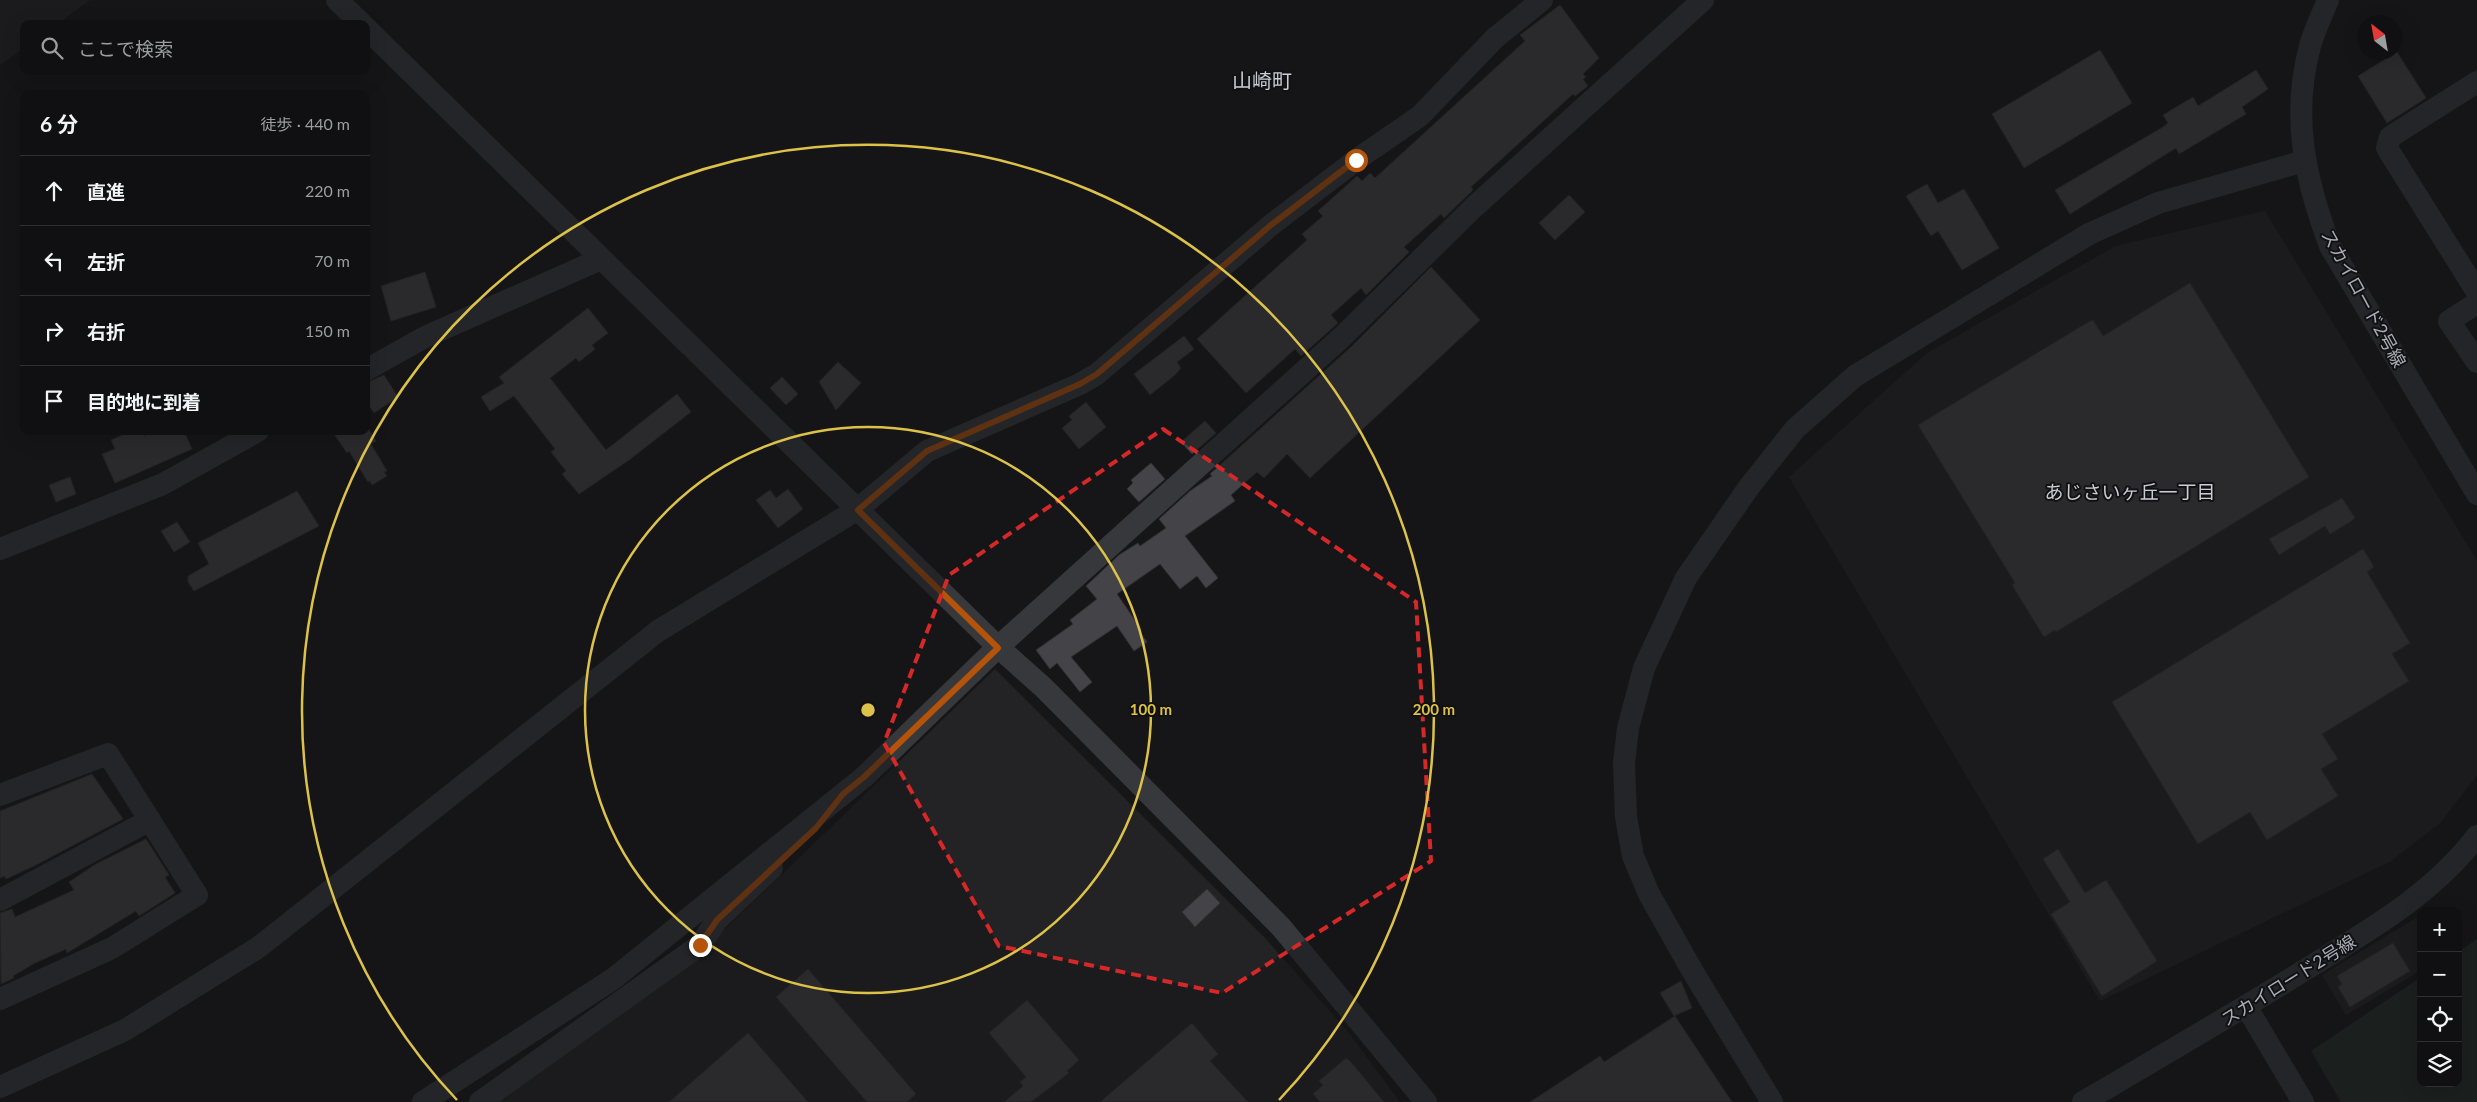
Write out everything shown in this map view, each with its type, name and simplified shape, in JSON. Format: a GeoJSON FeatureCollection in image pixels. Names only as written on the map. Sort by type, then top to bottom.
{"type":"FeatureCollection","features":[{"type":"Feature","properties":{"kind":"street"},"geometry":{"type":"LineString","coordinates":[[337,0],[358,20]]}},
{"type":"Feature","properties":{"kind":"street"},"geometry":{"type":"LineString","coordinates":[[0,1087],[125,1030],[259,947],[658,631],[858,510],[927,451],[1080,384],[1097,374],[1271,225],[1356,160],[1420,116],[1495,38],[1542,0]]}},
{"type":"Feature","properties":{"kind":"street"},"geometry":{"type":"LineString","coordinates":[[423,1102],[613,980],[864,777],[998,648],[1342,337],[1473,208],[1702,0]]}},
{"type":"Feature","properties":{"kind":"street","name":"スカイロード2号線"},"geometry":{"type":"LineString","coordinates":[[2328,0],[2310,45],[2300,99],[2304,161],[2317,212],[2330,246],[2477,494]]}},
{"type":"Feature","properties":{"kind":"street"},"geometry":{"type":"LineString","coordinates":[[370,32],[998,648],[1044,688],[1281,928],[1426,1102]]}},
{"type":"Feature","properties":{"kind":"street"},"geometry":{"type":"LineString","coordinates":[[2477,82],[2390,136],[2387,148],[2477,292]]}},
{"type":"Feature","properties":{"kind":"street"},"geometry":{"type":"LineString","coordinates":[[1772,1102],[1693,972],[1649,894],[1634,856],[1626,817],[1624,763],[1628,728],[1644,668],[1686,578],[1748,487],[1795,430],[1855,376],[2089,234],[2158,202],[2304,161]]}},
{"type":"Feature","properties":{"kind":"street"},"geometry":{"type":"LineString","coordinates":[[370,368],[425,337],[601,259]]}},
{"type":"Feature","properties":{"kind":"street"},"geometry":{"type":"LineString","coordinates":[[2477,302],[2450,321],[2477,362]]}},
{"type":"Feature","properties":{"kind":"street"},"geometry":{"type":"LineString","coordinates":[[0,549],[163,484],[251,435]]}},
{"type":"Feature","properties":{"kind":"street"},"geometry":{"type":"LineString","coordinates":[[0,795],[108,754],[197,895],[112,948],[0,1000]]}},
{"type":"Feature","properties":{"kind":"street"},"geometry":{"type":"LineString","coordinates":[[480,1102],[700,945],[717,920],[816,828],[843,794]]}},
{"type":"Feature","properties":{"kind":"street"},"geometry":{"type":"LineString","coordinates":[[0,900],[150,820]]}},
{"type":"Feature","properties":{"kind":"street","name":"スカイロード2号線"},"geometry":{"type":"LineString","coordinates":[[2083,1102],[2246,1006],[2398,912],[2441,876],[2477,836]]}},
{"type":"Feature","properties":{"kind":"street"},"geometry":{"type":"LineString","coordinates":[[2246,1006],[2303,1102]]}},
{"type":"Feature","properties":{"kind":"highlighted area"},"geometry":{"type":"Polygon","coordinates":[[[1163,429],[1416,602],[1431,861],[1222,993],[999,946],[884,743],[949,575],[1163,429]]]}},
{"type":"Feature","properties":{"kind":"shaded area"},"geometry":{"type":"Polygon","coordinates":[[[0,0],[90,0],[62,20],[20,20],[20,51],[0,65],[0,0]]]}},
{"type":"Feature","properties":{"kind":"shaded area"},"geometry":{"type":"Polygon","coordinates":[[[2265,211],[2477,561],[2477,775],[2440,823],[2391,861],[2100,1001],[1789,477],[1927,353],[2116,246],[2265,211]]]}},
{"type":"Feature","properties":{"kind":"shaded area"},"geometry":{"type":"Polygon","coordinates":[[[995,669],[1266,939],[1348,1032],[1400,1102],[493,1102],[713,941],[995,669]]]}},
{"type":"Feature","properties":{"kind":"shaded area"},"geometry":{"type":"Polygon","coordinates":[[[2417,918],[2417,972],[2346,1015],[2322,975],[2417,918]]]}},
{"type":"Feature","properties":{"kind":"shaded area"},"geometry":{"type":"Polygon","coordinates":[[[2477,939],[2477,1102],[2341,1102],[2311,1051],[2417,980],[2417,1087],[2462,1087],[2462,949],[2477,939]]]}},
{"type":"Feature","properties":{"kind":"building"},"geometry":{"type":"Polygon","coordinates":[[[1560,5],[1599,58],[1583,74],[1586,77],[1583,79],[1588,86],[1575,96],[1573,94],[1471,187],[1473,190],[1444,218],[1441,214],[1404,247],[1409,252],[1366,295],[1361,288],[1331,315],[1338,323],[1301,356],[1295,349],[1246,393],[1197,339],[1307,240],[1302,234],[1323,216],[1318,211],[1357,176],[1362,181],[1370,173],[1375,178],[1525,41],[1520,35],[1560,5]]]}},
{"type":"Feature","properties":{"kind":"building"},"geometry":{"type":"Polygon","coordinates":[[[2100,50],[2132,103],[2024,168],[1992,114],[2100,50]]]}},
{"type":"Feature","properties":{"kind":"building"},"geometry":{"type":"Polygon","coordinates":[[[2384,60],[2402,60],[2426,98],[2387,123],[2358,76],[2384,60]]]}},
{"type":"Feature","properties":{"kind":"building"},"geometry":{"type":"Polygon","coordinates":[[[2256,70],[2268,89],[2242,107],[2246,114],[2179,154],[2176,148],[2070,214],[2055,190],[2163,127],[2168,123],[2163,115],[2193,97],[2198,106],[2256,70]]]}},
{"type":"Feature","properties":{"kind":"building"},"geometry":{"type":"Polygon","coordinates":[[[1927,184],[1938,203],[1964,189],[1999,248],[1962,270],[1938,231],[1931,236],[1906,196],[1927,184]]]}},
{"type":"Feature","properties":{"kind":"building"},"geometry":{"type":"Polygon","coordinates":[[[1569,195],[1585,212],[1555,240],[1539,223],[1569,195]]]}},
{"type":"Feature","properties":{"kind":"building"},"geometry":{"type":"Polygon","coordinates":[[[1431,267],[1480,320],[1310,478],[1287,454],[1264,478],[1257,472],[1231,495],[1235,501],[1185,536],[1218,578],[1206,588],[1197,576],[1180,589],[1160,564],[1117,594],[1141,629],[1139,631],[1147,642],[1134,651],[1117,626],[1071,657],[1092,682],[1080,692],[1057,663],[1050,669],[1036,650],[1073,624],[1070,620],[1097,599],[1086,586],[1119,555],[1138,543],[1140,546],[1166,528],[1159,519],[1190,491],[1212,476],[1210,474],[1351,347],[1431,267]]]}},
{"type":"Feature","properties":{"kind":"building"},"geometry":{"type":"Polygon","coordinates":[[[425,272],[436,307],[391,321],[381,286],[425,272]]]}},
{"type":"Feature","properties":{"kind":"building"},"geometry":{"type":"Polygon","coordinates":[[[2190,283],[2309,477],[2056,632],[2055,630],[2044,637],[2012,585],[2015,583],[1918,425],[2085,324],[2093,320],[2103,336],[2190,283]]]}},
{"type":"Feature","properties":{"kind":"building"},"geometry":{"type":"Polygon","coordinates":[[[588,308],[608,333],[592,345],[595,349],[579,362],[576,358],[550,378],[606,450],[677,394],[691,412],[629,460],[579,494],[562,474],[566,471],[551,452],[555,449],[514,396],[490,411],[481,397],[504,383],[499,377],[588,308]]]}},
{"type":"Feature","properties":{"kind":"building"},"geometry":{"type":"Polygon","coordinates":[[[1184,336],[1194,349],[1177,362],[1181,368],[1175,375],[1150,395],[1134,374],[1184,336]]]}},
{"type":"Feature","properties":{"kind":"building"},"geometry":{"type":"Polygon","coordinates":[[[838,362],[861,383],[836,410],[819,382],[838,362]]]}},
{"type":"Feature","properties":{"kind":"building"},"geometry":{"type":"Polygon","coordinates":[[[384,375],[398,397],[374,413],[370,407],[370,381],[384,375]]]}},
{"type":"Feature","properties":{"kind":"building"},"geometry":{"type":"Polygon","coordinates":[[[782,377],[798,394],[786,405],[770,388],[782,377]]]}},
{"type":"Feature","properties":{"kind":"building"},"geometry":{"type":"Polygon","coordinates":[[[1086,402],[1106,427],[1079,449],[1062,428],[1072,420],[1069,416],[1086,402]]]}},
{"type":"Feature","properties":{"kind":"building"},"geometry":{"type":"Polygon","coordinates":[[[1205,421],[1216,433],[1192,454],[1181,442],[1205,421]]]}},
{"type":"Feature","properties":{"kind":"building"},"geometry":{"type":"Polygon","coordinates":[[[370,432],[376,441],[371,444],[387,471],[384,472],[387,476],[372,485],[370,481],[368,482],[349,451],[347,453],[335,435],[370,435],[370,432]]]}},
{"type":"Feature","properties":{"kind":"building"},"geometry":{"type":"Polygon","coordinates":[[[123,435],[186,435],[192,449],[115,483],[102,454],[115,449],[111,440],[123,435]]]}},
{"type":"Feature","properties":{"kind":"building"},"geometry":{"type":"Polygon","coordinates":[[[1151,463],[1165,479],[1139,502],[1127,489],[1133,483],[1131,480],[1151,463]]]}},
{"type":"Feature","properties":{"kind":"building"},"geometry":{"type":"Polygon","coordinates":[[[70,477],[76,494],[56,502],[49,485],[70,477]]]}},
{"type":"Feature","properties":{"kind":"building"},"geometry":{"type":"Polygon","coordinates":[[[788,489],[803,509],[778,528],[756,500],[770,490],[776,498],[788,489]]]}},
{"type":"Feature","properties":{"kind":"building"},"geometry":{"type":"Polygon","coordinates":[[[297,491],[319,526],[194,591],[188,582],[188,576],[209,564],[198,543],[297,491]]]}},
{"type":"Feature","properties":{"kind":"building"},"geometry":{"type":"Polygon","coordinates":[[[2342,498],[2355,518],[2330,534],[2325,526],[2279,555],[2269,539],[2342,498]]]}},
{"type":"Feature","properties":{"kind":"building"},"geometry":{"type":"Polygon","coordinates":[[[177,522],[190,542],[174,552],[161,531],[177,522]]]}},
{"type":"Feature","properties":{"kind":"building"},"geometry":{"type":"Polygon","coordinates":[[[2363,549],[2374,567],[2367,572],[2410,643],[2392,654],[2409,681],[2322,734],[2338,759],[2321,769],[2338,796],[2267,840],[2250,812],[2198,844],[2112,702],[2363,549]]]}},
{"type":"Feature","properties":{"kind":"building"},"geometry":{"type":"Polygon","coordinates":[[[92,774],[123,819],[36,865],[6,879],[5,876],[0,878],[0,811],[92,774]]]}},
{"type":"Feature","properties":{"kind":"building"},"geometry":{"type":"Polygon","coordinates":[[[146,839],[169,875],[165,877],[175,893],[139,916],[136,911],[67,953],[66,949],[33,964],[13,976],[14,978],[1,984],[0,913],[12,909],[15,917],[74,890],[69,882],[96,864],[146,839]]]}},
{"type":"Feature","properties":{"kind":"building"},"geometry":{"type":"Polygon","coordinates":[[[2058,849],[2085,893],[2106,880],[2157,961],[2102,996],[2051,914],[2070,902],[2043,859],[2058,849]]]}},
{"type":"Feature","properties":{"kind":"building"},"geometry":{"type":"Polygon","coordinates":[[[1207,889],[1220,903],[1195,927],[1182,912],[1207,889]]]}},
{"type":"Feature","properties":{"kind":"building"},"geometry":{"type":"Polygon","coordinates":[[[2393,943],[2410,971],[2350,1007],[2338,987],[2342,984],[2337,976],[2393,943]]]}},
{"type":"Feature","properties":{"kind":"building"},"geometry":{"type":"Polygon","coordinates":[[[808,969],[916,1094],[907,1102],[867,1102],[776,997],[808,969]]]}},
{"type":"Feature","properties":{"kind":"building"},"geometry":{"type":"Polygon","coordinates":[[[1681,981],[1692,1008],[1674,1016],[1660,993],[1681,981]]]}},
{"type":"Feature","properties":{"kind":"building"},"geometry":{"type":"Polygon","coordinates":[[[1027,1000],[1079,1060],[1067,1071],[1069,1073],[1031,1102],[1004,1102],[1023,1086],[1020,1082],[1026,1077],[989,1033],[1027,1000]]]}},
{"type":"Feature","properties":{"kind":"building"},"geometry":{"type":"Polygon","coordinates":[[[1675,1016],[1732,1102],[1530,1102],[1600,1056],[1604,1062],[1675,1016]]]}},
{"type":"Feature","properties":{"kind":"building"},"geometry":{"type":"Polygon","coordinates":[[[1192,1023],[1218,1054],[1210,1061],[1248,1102],[1100,1102],[1192,1023]]]}},
{"type":"Feature","properties":{"kind":"building"},"geometry":{"type":"Polygon","coordinates":[[[748,1033],[808,1102],[669,1102],[748,1033]]]}},
{"type":"Feature","properties":{"kind":"building"},"geometry":{"type":"Polygon","coordinates":[[[1346,1058],[1384,1102],[1320,1102],[1313,1094],[1323,1085],[1319,1081],[1346,1058]]]}},
{"type":"Feature","properties":{"kind":"district","name":"山崎町"},"geometry":{"type":"Point","coordinates":[1262,80]}},
{"type":"Feature","properties":{"kind":"district","name":"あじさいヶ丘一丁目"},"geometry":{"type":"Point","coordinates":[2130,491]}},
{"type":"Feature","properties":{"kind":"route"},"geometry":{"type":"LineString","coordinates":[[700,945],[717,920],[816,828],[843,794],[864,777],[998,648],[858,510],[927,451],[1080,384],[1097,374],[1271,225],[1356,160]]}}]}
